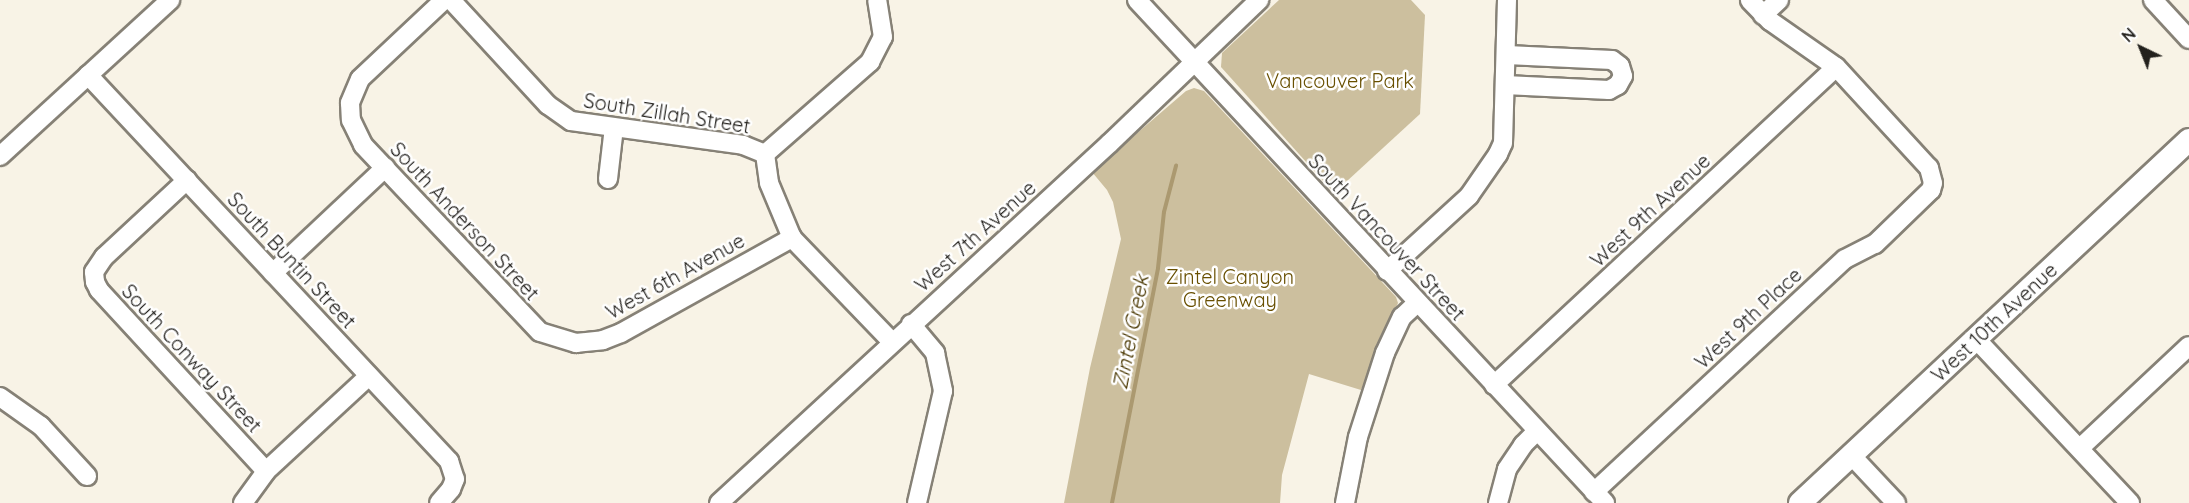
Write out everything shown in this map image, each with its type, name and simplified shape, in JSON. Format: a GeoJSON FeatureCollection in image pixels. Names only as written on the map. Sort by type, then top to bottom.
{"type":"FeatureCollection","features":[{"type":"Feature","properties":{"kind":"main road","name":"West 10th Avenue"},"geometry":{"type":"LineString","coordinates":[[1800,503],[2189,140]]}},
{"type":"Feature","properties":{"kind":"street"},"geometry":{"type":"LineString","coordinates":[[0,156],[170,0]]}},
{"type":"Feature","properties":{"kind":"street","name":"South Anderson Street"},"geometry":{"type":"LineString","coordinates":[[444,0],[365,73],[350,102],[351,120],[355,133],[529,322],[540,332],[576,343]]}},
{"type":"Feature","properties":{"kind":"street","name":"South Zillah Street"},"geometry":{"type":"LineString","coordinates":[[451,0],[560,115],[582,124],[743,145],[765,154],[770,183],[792,237],[892,342]]}},
{"type":"Feature","properties":{"kind":"street"},"geometry":{"type":"LineString","coordinates":[[765,154],[783,141],[870,63],[883,37],[877,0]]}},
{"type":"Feature","properties":{"kind":"street","name":"South Vancouver Street"},"geometry":{"type":"LineString","coordinates":[[1137,0],[1599,497]]}},
{"type":"Feature","properties":{"kind":"street","name":"West 7th Avenue"},"geometry":{"type":"LineString","coordinates":[[718,503],[1110,143],[1259,0]]}},
{"type":"Feature","properties":{"kind":"street"},"geometry":{"type":"LineString","coordinates":[[1387,271],[1469,196],[1491,167],[1503,143],[1507,0]]}},
{"type":"Feature","properties":{"kind":"street"},"geometry":{"type":"LineString","coordinates":[[1750,0],[1763,15],[1836,67]]}},
{"type":"Feature","properties":{"kind":"street"},"geometry":{"type":"LineString","coordinates":[[1763,15],[1779,0]]}},
{"type":"Feature","properties":{"kind":"street"},"geometry":{"type":"LineString","coordinates":[[2153,0],[2189,39]]}},
{"type":"Feature","properties":{"kind":"street"},"geometry":{"type":"LineString","coordinates":[[1505,85],[1609,90],[1618,85],[1623,76],[1620,66],[1612,60],[1507,55]]}},
{"type":"Feature","properties":{"kind":"street","name":"West 9th Place"},"geometry":{"type":"LineString","coordinates":[[1599,497],[1845,259],[1875,244],[1926,197],[1933,183],[1929,168],[1836,67]]}},
{"type":"Feature","properties":{"kind":"street","name":"West 9th Avenue"},"geometry":{"type":"LineString","coordinates":[[1494,385],[1836,67]]}},
{"type":"Feature","properties":{"kind":"street","name":"South Buntin Street"},"geometry":{"type":"LineString","coordinates":[[88,75],[449,461],[455,479],[452,489],[440,503]]}},
{"type":"Feature","properties":{"kind":"street"},"geometry":{"type":"LineString","coordinates":[[608,179],[614,127]]}},
{"type":"Feature","properties":{"kind":"street"},"geometry":{"type":"LineString","coordinates":[[273,273],[385,168]]}},
{"type":"Feature","properties":{"kind":"street","name":"South Conway Street"},"geometry":{"type":"LineString","coordinates":[[187,180],[104,257],[94,272],[99,290],[266,471]]}},
{"type":"Feature","properties":{"kind":"street","name":"West 6th Avenue"},"geometry":{"type":"LineString","coordinates":[[576,343],[603,340],[621,333],[792,237]]}},
{"type":"Feature","properties":{"kind":"street"},"geometry":{"type":"LineString","coordinates":[[1345,503],[1358,437],[1385,353],[1402,317],[1417,303]]}},
{"type":"Feature","properties":{"kind":"street"},"geometry":{"type":"LineString","coordinates":[[912,324],[935,353],[943,391],[917,503]]}},
{"type":"Feature","properties":{"kind":"street"},"geometry":{"type":"LineString","coordinates":[[1976,339],[2130,503]]}},
{"type":"Feature","properties":{"kind":"street"},"geometry":{"type":"LineString","coordinates":[[2079,448],[2189,346]]}},
{"type":"Feature","properties":{"kind":"street"},"geometry":{"type":"LineString","coordinates":[[243,503],[266,471],[369,376]]}},
{"type":"Feature","properties":{"kind":"street"},"geometry":{"type":"LineString","coordinates":[[0,397],[41,426],[87,476]]}},
{"type":"Feature","properties":{"kind":"street"},"geometry":{"type":"LineString","coordinates":[[1498,503],[1507,469],[1519,450],[1537,431]]}},
{"type":"Feature","properties":{"kind":"street"},"geometry":{"type":"LineString","coordinates":[[1851,455],[1896,503]]}},
{"type":"Feature","properties":{"kind":"green space","name":"Vancouver Park"},"geometry":{"type":"Polygon","coordinates":[[[1279,0],[1411,0],[1425,15],[1420,114],[1334,193],[1221,67],[1222,53],[1279,0]]]}},
{"type":"Feature","properties":{"kind":"green space","name":"Zintel Canyon Greenway"},"geometry":{"type":"Polygon","coordinates":[[[1194,88],[1204,91],[1396,297],[1398,303],[1361,390],[1309,374],[1282,475],[1280,503],[1064,503],[1090,368],[1121,239],[1113,202],[1107,190],[1092,172],[1186,91],[1194,88]]]}},
{"type":"Feature","properties":{"kind":"waterway","name":"Zintel Creek"},"geometry":{"type":"LineString","coordinates":[[1112,503],[1158,268],[1164,212],[1176,166]]}}]}
